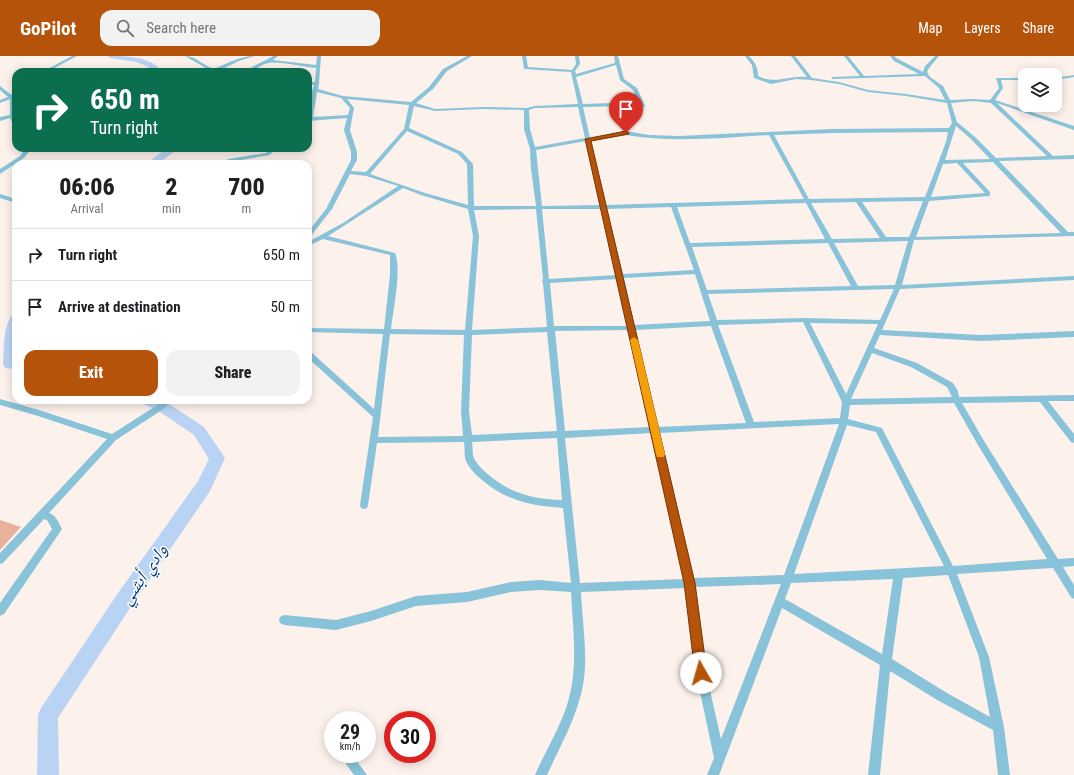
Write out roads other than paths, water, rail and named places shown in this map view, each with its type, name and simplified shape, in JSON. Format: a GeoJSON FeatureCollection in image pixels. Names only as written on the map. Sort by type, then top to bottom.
{"type":"FeatureCollection","features":[{"type":"Feature","properties":{"kind":"street"},"geometry":{"type":"LineString","coordinates":[[52,68],[74,56]]}},
{"type":"Feature","properties":{"kind":"street"},"geometry":{"type":"LineString","coordinates":[[187,56],[207,68]]}},
{"type":"Feature","properties":{"kind":"street"},"geometry":{"type":"LineString","coordinates":[[223,68],[237,60],[253,56]]}},
{"type":"Feature","properties":{"kind":"street"},"geometry":{"type":"LineString","coordinates":[[253,68],[276,56]]}},
{"type":"Feature","properties":{"kind":"street"},"geometry":{"type":"LineString","coordinates":[[312,101],[317,84],[319,56]]}},
{"type":"Feature","properties":{"kind":"street"},"geometry":{"type":"LineString","coordinates":[[367,174],[406,129],[412,104],[431,88],[445,70],[470,56]]}},
{"type":"Feature","properties":{"kind":"street"},"geometry":{"type":"LineString","coordinates":[[524,56],[526,68],[574,73],[616,64]]}},
{"type":"Feature","properties":{"kind":"street"},"geometry":{"type":"LineString","coordinates":[[578,56],[578,64],[574,73],[690,583],[701,673],[720,758]]}},
{"type":"Feature","properties":{"kind":"street"},"geometry":{"type":"LineString","coordinates":[[316,90],[343,96],[412,104],[435,110],[484,108],[526,109],[534,107],[582,105],[627,105],[638,111],[643,106],[635,89],[622,80],[622,75],[616,64],[616,56]]}},
{"type":"Feature","properties":{"kind":"street"},"geometry":{"type":"LineString","coordinates":[[747,56],[754,63],[756,77],[766,83],[778,82],[793,78],[811,79],[839,83],[868,91],[906,95],[948,102],[973,100],[992,102],[1014,107],[1074,128]]}},
{"type":"Feature","properties":{"kind":"street"},"geometry":{"type":"LineString","coordinates":[[794,56],[811,79]]}},
{"type":"Feature","properties":{"kind":"street"},"geometry":{"type":"LineString","coordinates":[[846,56],[863,77]]}},
{"type":"Feature","properties":{"kind":"street"},"geometry":{"type":"LineString","coordinates":[[713,775],[788,579],[844,421],[846,402],[869,348],[898,287],[912,238],[943,162],[953,126],[948,102],[940,86],[926,76],[896,60],[892,56]]}},
{"type":"Feature","properties":{"kind":"street"},"geometry":{"type":"LineString","coordinates":[[926,76],[925,72],[927,65],[936,59],[937,56]]}},
{"type":"Feature","properties":{"kind":"street"},"geometry":{"type":"LineString","coordinates":[[269,61],[318,67]]}},
{"type":"Feature","properties":{"kind":"street"},"geometry":{"type":"LineString","coordinates":[[811,79],[926,76]]}},
{"type":"Feature","properties":{"kind":"street"},"geometry":{"type":"LineString","coordinates":[[1062,78],[1074,76]]}},
{"type":"Feature","properties":{"kind":"street"},"geometry":{"type":"LineString","coordinates":[[992,102],[1001,88],[998,79],[1018,79]]}},
{"type":"Feature","properties":{"kind":"street"},"geometry":{"type":"LineString","coordinates":[[312,83],[317,84]]}},
{"type":"Feature","properties":{"kind":"street"},"geometry":{"type":"LineString","coordinates":[[0,87],[8,95],[12,96]]}},
{"type":"Feature","properties":{"kind":"street"},"geometry":{"type":"LineString","coordinates":[[312,231],[329,209],[354,160],[354,152],[347,130],[352,108],[343,96]]}},
{"type":"Feature","properties":{"kind":"street"},"geometry":{"type":"LineString","coordinates":[[0,102],[12,97]]}},
{"type":"Feature","properties":{"kind":"street"},"geometry":{"type":"LineString","coordinates":[[992,102],[1052,158]]}},
{"type":"Feature","properties":{"kind":"street"},"geometry":{"type":"LineString","coordinates":[[526,109],[528,129],[533,149],[576,588],[580,666],[576,692],[571,710],[541,775]]}},
{"type":"Feature","properties":{"kind":"street"},"geometry":{"type":"LineString","coordinates":[[0,119],[12,116]]}},
{"type":"Feature","properties":{"kind":"street"},"geometry":{"type":"LineString","coordinates":[[312,119],[350,116]]}},
{"type":"Feature","properties":{"kind":"street"},"geometry":{"type":"LineString","coordinates":[[533,149],[626,133],[649,137],[675,138],[953,126],[964,129],[1066,235]]}},
{"type":"Feature","properties":{"kind":"street"},"geometry":{"type":"LineString","coordinates":[[406,129],[460,153],[470,164],[471,208],[476,236],[468,333],[465,411],[470,460],[479,472],[498,488],[520,498],[545,503],[567,504]]}},
{"type":"Feature","properties":{"kind":"street"},"geometry":{"type":"LineString","coordinates":[[770,134],[855,287]]}},
{"type":"Feature","properties":{"kind":"street"},"geometry":{"type":"LineString","coordinates":[[18,160],[22,157],[25,152]]}},
{"type":"Feature","properties":{"kind":"street"},"geometry":{"type":"LineString","coordinates":[[234,160],[268,154],[270,152]]}},
{"type":"Feature","properties":{"kind":"street"},"geometry":{"type":"LineString","coordinates":[[943,162],[1074,157]]}},
{"type":"Feature","properties":{"kind":"street"},"geometry":{"type":"LineString","coordinates":[[349,172],[367,174],[423,194],[471,208],[605,207],[928,199],[988,195],[988,193],[958,161]]}},
{"type":"Feature","properties":{"kind":"street"},"geometry":{"type":"LineString","coordinates":[[0,172],[12,164]]}},
{"type":"Feature","properties":{"kind":"street"},"geometry":{"type":"LineString","coordinates":[[312,242],[370,209],[403,186]]}},
{"type":"Feature","properties":{"kind":"street"},"geometry":{"type":"LineString","coordinates":[[0,196],[12,200]]}},
{"type":"Feature","properties":{"kind":"street"},"geometry":{"type":"LineString","coordinates":[[858,200],[884,239]]}},
{"type":"Feature","properties":{"kind":"street"},"geometry":{"type":"LineString","coordinates":[[673,205],[698,272],[714,323],[751,426]]}},
{"type":"Feature","properties":{"kind":"street"},"geometry":{"type":"LineString","coordinates":[[687,245],[1074,234]]}},
{"type":"Feature","properties":{"kind":"street"},"geometry":{"type":"LineString","coordinates":[[323,237],[393,254],[394,266],[387,332],[374,440],[364,505]]}},
{"type":"Feature","properties":{"kind":"street"},"geometry":{"type":"LineString","coordinates":[[545,281],[698,272]]}},
{"type":"Feature","properties":{"kind":"street"},"geometry":{"type":"LineString","coordinates":[[704,292],[898,287],[1074,278]]}},
{"type":"Feature","properties":{"kind":"street"},"geometry":{"type":"LineString","coordinates":[[312,330],[468,333],[550,328],[632,328],[714,323],[805,320],[881,322]]}},
{"type":"Feature","properties":{"kind":"street"},"geometry":{"type":"LineString","coordinates":[[805,320],[846,402]]}},
{"type":"Feature","properties":{"kind":"street"},"geometry":{"type":"LineString","coordinates":[[877,332],[981,338],[1074,334]]}},
{"type":"Feature","properties":{"kind":"street"},"geometry":{"type":"LineString","coordinates":[[869,348],[894,357],[939,378],[950,385],[954,391],[956,399],[981,443],[1074,594]]}},
{"type":"Feature","properties":{"kind":"street"},"geometry":{"type":"LineString","coordinates":[[312,358],[376,414]]}},
{"type":"Feature","properties":{"kind":"street"},"geometry":{"type":"LineString","coordinates":[[846,402],[1074,398]]}},
{"type":"Feature","properties":{"kind":"street"},"geometry":{"type":"LineString","coordinates":[[1042,399],[1074,440]]}},
{"type":"Feature","properties":{"kind":"street"},"geometry":{"type":"LineString","coordinates":[[0,402],[39,413],[113,438]]}},
{"type":"Feature","properties":{"kind":"street"},"geometry":{"type":"LineString","coordinates":[[0,560],[113,438],[163,404]]}},
{"type":"Feature","properties":{"kind":"street"},"geometry":{"type":"LineString","coordinates":[[374,440],[467,439],[844,421],[879,430],[950,569],[984,657],[998,727],[1004,775]]}},
{"type":"Feature","properties":{"kind":"street"},"geometry":{"type":"LineString","coordinates":[[0,611],[57,529],[50,517],[42,514]]}},
{"type":"Feature","properties":{"kind":"street"},"geometry":{"type":"LineString","coordinates":[[284,620],[336,625],[371,616],[416,601],[467,596],[511,587],[540,585],[576,588],[788,579],[899,574],[950,569],[1074,562]]}},
{"type":"Feature","properties":{"kind":"street"},"geometry":{"type":"LineString","coordinates":[[874,775],[886,662],[899,574]]}},
{"type":"Feature","properties":{"kind":"street"},"geometry":{"type":"LineString","coordinates":[[780,601],[886,662],[943,697],[998,727]]}},
{"type":"Feature","properties":{"kind":"street"},"geometry":{"type":"LineString","coordinates":[[352,764],[361,775]]}},
{"type":"Feature","properties":{"kind":"waterway","name":"وادي أبشي"},"geometry":{"type":"LineString","coordinates":[[111,56],[144,61],[156,68]]}},
{"type":"Feature","properties":{"kind":"waterway","name":"وادي أبشي"},"geometry":{"type":"LineString","coordinates":[[157,160],[168,152]]}},
{"type":"Feature","properties":{"kind":"waterway","name":"وادي أبشي"},"geometry":{"type":"LineString","coordinates":[[12,335],[10,364],[12,364]]}},
{"type":"Feature","properties":{"kind":"waterway","name":"وادي أبشي"},"geometry":{"type":"LineString","coordinates":[[48,775],[48,715],[125,599],[204,486],[217,458],[199,431],[157,404]]}}]}
